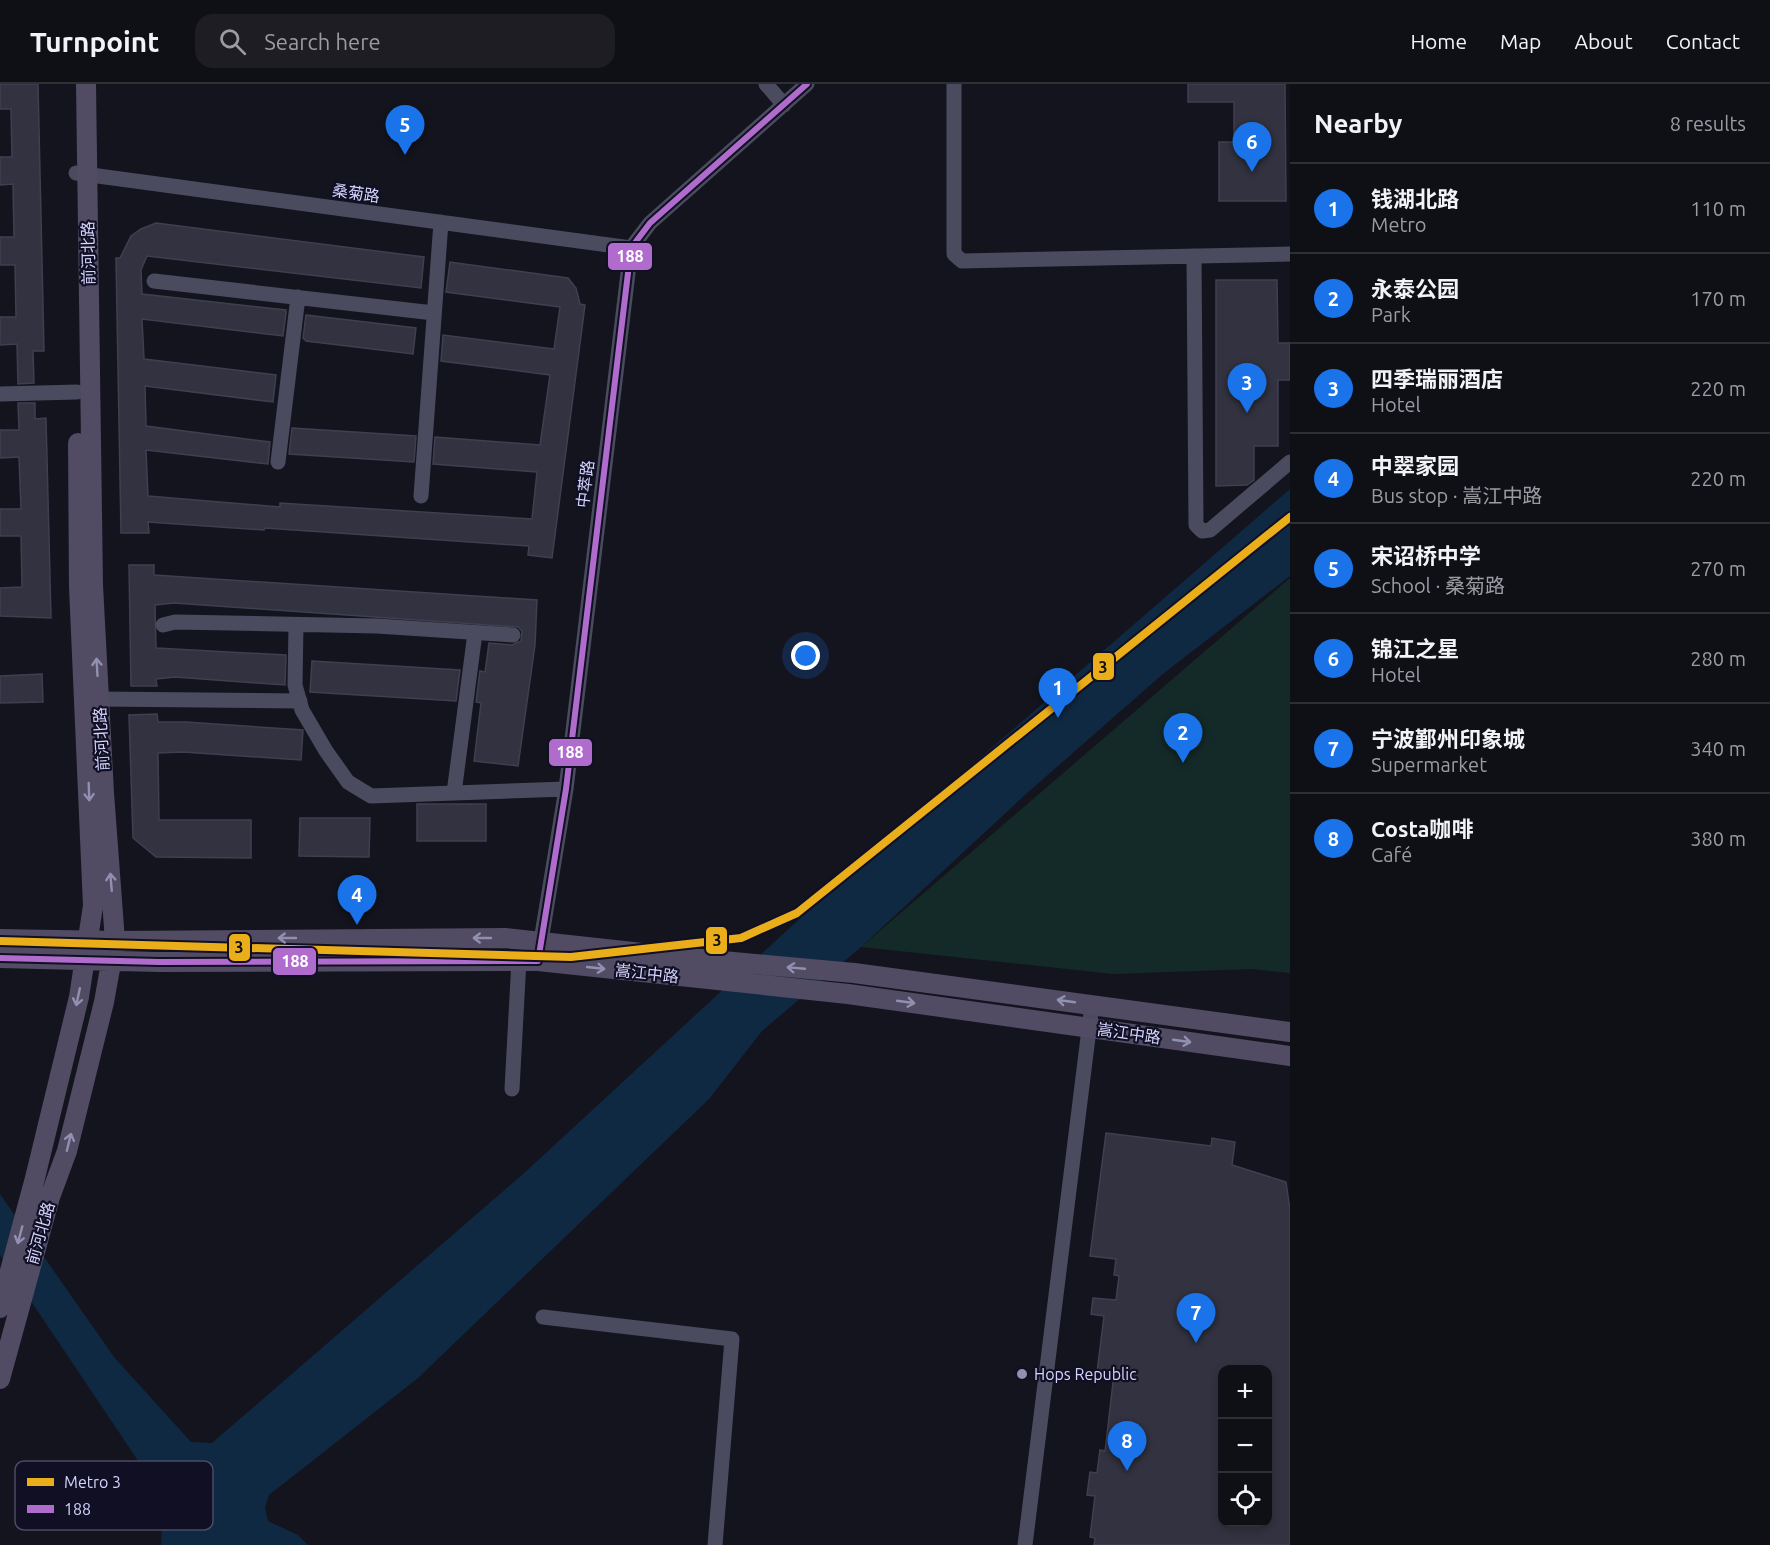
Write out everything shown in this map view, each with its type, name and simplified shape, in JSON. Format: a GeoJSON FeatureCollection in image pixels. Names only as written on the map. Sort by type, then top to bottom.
{"type":"FeatureCollection","features":[{"type":"Feature","properties":{"kind":"main road","name":"前河北路"},"geometry":{"type":"LineString","coordinates":[[7,1303],[67,1151],[104,1002],[115,940],[93,585],[81,174],[74,84]]}},
{"type":"Feature","properties":{"kind":"main road","name":"前河北路"},"geometry":{"type":"LineString","coordinates":[[0,1378],[7,1303],[85,961],[93,906],[79,587],[77,392],[81,174],[86,84]]}},
{"type":"Feature","properties":{"kind":"main road","name":"嵩江中路"},"geometry":{"type":"LineString","coordinates":[[0,939],[505,938],[540,941],[848,994],[1290,1056]]}},
{"type":"Feature","properties":{"kind":"main road","name":"嵩江中路"},"geometry":{"type":"LineString","coordinates":[[0,958],[85,961],[529,961],[854,973],[1290,1032]]}},
{"type":"Feature","properties":{"kind":"street"},"geometry":{"type":"LineString","coordinates":[[766,84],[784,105]]}},
{"type":"Feature","properties":{"kind":"street"},"geometry":{"type":"LineString","coordinates":[[631,248],[650,223],[807,84]]}},
{"type":"Feature","properties":{"kind":"street"},"geometry":{"type":"LineString","coordinates":[[954,84],[954,254],[962,261],[1290,254]]}},
{"type":"Feature","properties":{"kind":"street","name":"桑菊路"},"geometry":{"type":"LineString","coordinates":[[81,174],[631,248]]}},
{"type":"Feature","properties":{"kind":"street"},"geometry":{"type":"LineString","coordinates":[[421,496],[441,222]]}},
{"type":"Feature","properties":{"kind":"street","name":"中萃路"},"geometry":{"type":"LineString","coordinates":[[512,1089],[529,961],[540,941],[566,789],[631,248]]}},
{"type":"Feature","properties":{"kind":"street"},"geometry":{"type":"LineString","coordinates":[[1194,256],[1196,525],[1202,531],[1210,530],[1290,462]]}},
{"type":"Feature","properties":{"kind":"street"},"geometry":{"type":"LineString","coordinates":[[154,281],[434,313]]}},
{"type":"Feature","properties":{"kind":"street"},"geometry":{"type":"LineString","coordinates":[[278,462],[298,297]]}},
{"type":"Feature","properties":{"kind":"street"},"geometry":{"type":"LineString","coordinates":[[0,394],[77,392]]}},
{"type":"Feature","properties":{"kind":"street"},"geometry":{"type":"LineString","coordinates":[[163,625],[175,622],[296,625],[513,635]]}},
{"type":"Feature","properties":{"kind":"street"},"geometry":{"type":"LineString","coordinates":[[296,625],[295,685],[300,701],[326,752],[348,782],[371,796],[566,789]]}},
{"type":"Feature","properties":{"kind":"street"},"geometry":{"type":"LineString","coordinates":[[454,793],[476,633]]}},
{"type":"Feature","properties":{"kind":"street"},"geometry":{"type":"LineString","coordinates":[[99,699],[300,701]]}},
{"type":"Feature","properties":{"kind":"street"},"geometry":{"type":"LineString","coordinates":[[1025,1545],[1092,1005]]}},
{"type":"Feature","properties":{"kind":"street"},"geometry":{"type":"LineString","coordinates":[[543,1317],[732,1339],[715,1545]]}},
{"type":"Feature","properties":{"kind":"green space"},"geometry":{"type":"Polygon","coordinates":[[[1290,578],[1290,973],[1251,969],[1113,974],[861,947],[1290,578]]]}},
{"type":"Feature","properties":{"kind":"water"},"geometry":{"type":"Polygon","coordinates":[[[1290,489],[1290,576],[1164,673],[1026,794],[861,947],[762,1031],[709,1099],[418,1378],[269,1495],[265,1508],[268,1521],[298,1535],[308,1545],[161,1545],[162,1530],[213,1530],[213,1461],[138,1461],[0,1255],[0,1194],[114,1357],[191,1442],[212,1443],[522,1175],[883,842],[1290,489]]]}},
{"type":"Feature","properties":{"kind":"building"},"geometry":{"type":"Polygon","coordinates":[[[0,84],[38,84],[44,351],[33,351],[34,383],[18,384],[17,344],[0,345],[0,317],[16,317],[15,265],[0,265],[0,237],[14,237],[13,184],[0,185],[0,157],[12,157],[11,109],[0,109],[0,84]]]}},
{"type":"Feature","properties":{"kind":"building"},"geometry":{"type":"Polygon","coordinates":[[[1188,84],[1285,84],[1286,201],[1219,201],[1219,142],[1234,142],[1234,102],[1188,102],[1188,84]]]}},
{"type":"Feature","properties":{"kind":"building"},"geometry":{"type":"Polygon","coordinates":[[[156,223],[424,257],[421,288],[147,256],[141,270],[142,294],[286,310],[283,336],[142,319],[144,359],[276,375],[273,402],[145,386],[146,426],[270,442],[268,464],[146,450],[148,496],[280,507],[280,503],[532,519],[537,472],[433,464],[435,437],[540,445],[550,375],[441,361],[443,335],[554,349],[560,307],[446,292],[450,262],[568,278],[576,288],[580,304],[585,305],[552,558],[528,555],[529,546],[265,528],[264,530],[148,522],[149,533],[121,533],[116,258],[120,258],[131,236],[156,223]]]}},
{"type":"Feature","properties":{"kind":"building"},"geometry":{"type":"Polygon","coordinates":[[[1216,280],[1277,280],[1278,343],[1290,343],[1290,380],[1278,380],[1278,446],[1254,446],[1254,480],[1247,485],[1216,486],[1216,280]]]}},
{"type":"Feature","properties":{"kind":"building"},"geometry":{"type":"Polygon","coordinates":[[[306,315],[416,328],[413,354],[306,341],[303,338],[306,315]]]}},
{"type":"Feature","properties":{"kind":"building"},"geometry":{"type":"Polygon","coordinates":[[[18,403],[35,403],[35,419],[46,418],[51,618],[0,616],[0,588],[22,587],[21,536],[0,536],[0,509],[21,509],[19,457],[0,458],[0,430],[19,430],[18,403]]]}},
{"type":"Feature","properties":{"kind":"building"},"geometry":{"type":"Polygon","coordinates":[[[292,428],[416,436],[414,462],[289,454],[292,428]]]}},
{"type":"Feature","properties":{"kind":"building"},"geometry":{"type":"Polygon","coordinates":[[[129,565],[154,565],[154,575],[537,600],[535,645],[518,766],[474,761],[481,703],[476,702],[480,671],[485,672],[489,643],[512,645],[521,641],[522,631],[518,627],[174,603],[155,605],[156,648],[286,655],[285,685],[175,677],[156,679],[157,686],[131,686],[129,565]]]}},
{"type":"Feature","properties":{"kind":"building"},"geometry":{"type":"Polygon","coordinates":[[[312,661],[460,670],[456,701],[310,692],[312,661]]]}},
{"type":"Feature","properties":{"kind":"building"},"geometry":{"type":"Polygon","coordinates":[[[42,674],[43,702],[0,703],[0,676],[42,674]]]}},
{"type":"Feature","properties":{"kind":"building"},"geometry":{"type":"Polygon","coordinates":[[[157,714],[158,722],[303,730],[301,760],[183,752],[158,753],[159,820],[251,820],[251,858],[156,857],[133,838],[129,715],[157,714]]]}},
{"type":"Feature","properties":{"kind":"building"},"geometry":{"type":"Polygon","coordinates":[[[417,804],[486,804],[486,841],[417,841],[417,804]]]}},
{"type":"Feature","properties":{"kind":"building"},"geometry":{"type":"Polygon","coordinates":[[[300,818],[370,818],[369,857],[299,856],[300,818]]]}},
{"type":"Feature","properties":{"kind":"building"},"geometry":{"type":"Polygon","coordinates":[[[1106,1133],[1211,1146],[1212,1138],[1235,1142],[1232,1165],[1286,1182],[1290,1210],[1290,1545],[1094,1545],[1095,1538],[1090,1537],[1095,1496],[1087,1495],[1090,1472],[1097,1473],[1100,1450],[1105,1451],[1114,1374],[1097,1372],[1104,1316],[1091,1314],[1093,1298],[1116,1300],[1119,1276],[1114,1275],[1116,1259],[1090,1256],[1106,1133]]]}},
{"type":"Feature","properties":{"kind":"metro line","name":"3"},"geometry":{"type":"LineString","coordinates":[[0,941],[571,957],[741,938],[797,913],[1290,517]]}},
{"type":"Feature","properties":{"kind":"transit line","name":"188"},"geometry":{"type":"LineString","coordinates":[[0,958],[159,962],[538,961],[566,789],[631,248],[650,223],[807,84]]}},
{"type":"Feature","properties":{"kind":"place","name":"宋诏桥中学"},"geometry":{"type":"Point","coordinates":[405,155]}},
{"type":"Feature","properties":{"kind":"place","name":"锦江之星"},"geometry":{"type":"Point","coordinates":[1252,172]}},
{"type":"Feature","properties":{"kind":"place","name":"四季瑞丽酒店"},"geometry":{"type":"Point","coordinates":[1247,413]}},
{"type":"Feature","properties":{"kind":"place","name":"钱湖北路"},"geometry":{"type":"Point","coordinates":[1058,718]}},
{"type":"Feature","properties":{"kind":"place","name":"永泰公园"},"geometry":{"type":"Point","coordinates":[1183,763]}},
{"type":"Feature","properties":{"kind":"place","name":"中翠家园"},"geometry":{"type":"Point","coordinates":[357,925]}},
{"type":"Feature","properties":{"kind":"place","name":"宁波鄞州印象城"},"geometry":{"type":"Point","coordinates":[1196,1343]}},
{"type":"Feature","properties":{"kind":"place","name":"Hops Republic"},"geometry":{"type":"Point","coordinates":[1022,1374]}},
{"type":"Feature","properties":{"kind":"place","name":"Costa咖啡"},"geometry":{"type":"Point","coordinates":[1127,1471]}}]}
